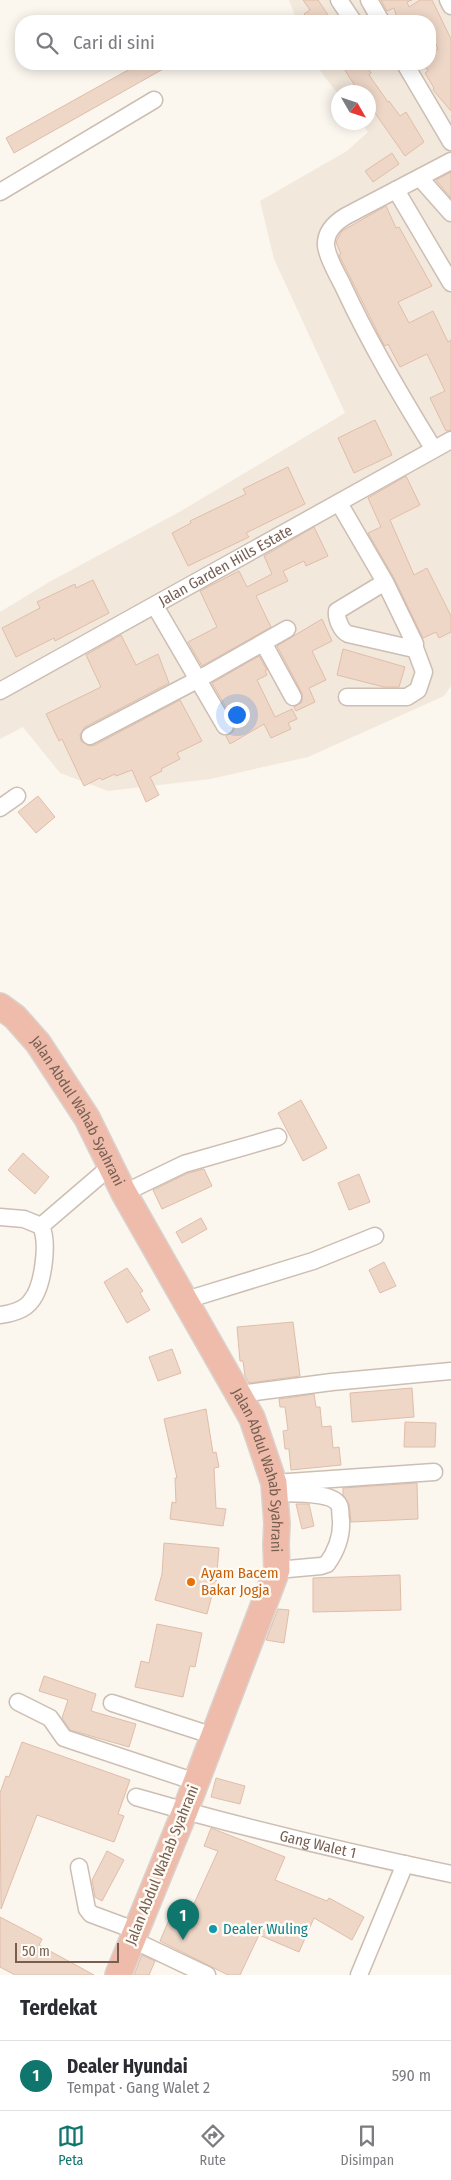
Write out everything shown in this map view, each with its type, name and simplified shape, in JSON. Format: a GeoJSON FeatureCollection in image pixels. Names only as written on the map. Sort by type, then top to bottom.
{"type":"FeatureCollection","features":[{"type":"Feature","properties":{"kind":"highway","name":"Jalan Abdul Wahab Syahrani"},"geometry":{"type":"LineString","coordinates":[[0,1006],[15,1017],[38,1042],[86,1118],[124,1193],[240,1394],[252,1418],[274,1488],[278,1524],[276,1544],[277,1570],[185,1811],[118,1975]]}},
{"type":"Feature","properties":{"kind":"street"},"geometry":{"type":"LineString","coordinates":[[339,0],[348,15]]}},
{"type":"Feature","properties":{"kind":"street"},"geometry":{"type":"LineString","coordinates":[[370,0],[378,15]]}},
{"type":"Feature","properties":{"kind":"street"},"geometry":{"type":"LineString","coordinates":[[448,0],[451,6]]}},
{"type":"Feature","properties":{"kind":"street"},"geometry":{"type":"LineString","coordinates":[[409,70],[451,142]]}},
{"type":"Feature","properties":{"kind":"street"},"geometry":{"type":"LineString","coordinates":[[0,192],[154,100]]}},
{"type":"Feature","properties":{"kind":"street"},"geometry":{"type":"LineString","coordinates":[[433,448],[384,367],[355,311],[326,246],[327,238],[337,222],[451,161]]}},
{"type":"Feature","properties":{"kind":"street"},"geometry":{"type":"LineString","coordinates":[[420,178],[451,213]]}},
{"type":"Feature","properties":{"kind":"street"},"geometry":{"type":"LineString","coordinates":[[396,190],[451,283]]}},
{"type":"Feature","properties":{"kind":"street","name":"Jalan Garden Hills Estate"},"geometry":{"type":"LineString","coordinates":[[0,691],[155,606],[433,448],[451,440]]}},
{"type":"Feature","properties":{"kind":"street"},"geometry":{"type":"LineString","coordinates":[[339,502],[385,582],[424,672],[418,690],[407,697],[347,697]]}},
{"type":"Feature","properties":{"kind":"street"},"geometry":{"type":"LineString","coordinates":[[385,582],[338,611],[337,615],[343,630],[348,634],[412,649],[415,648]]}},
{"type":"Feature","properties":{"kind":"street"},"geometry":{"type":"LineString","coordinates":[[155,606],[225,726]]}},
{"type":"Feature","properties":{"kind":"street"},"geometry":{"type":"LineString","coordinates":[[90,736],[264,644],[287,629]]}},
{"type":"Feature","properties":{"kind":"street"},"geometry":{"type":"LineString","coordinates":[[264,644],[293,697]]}},
{"type":"Feature","properties":{"kind":"street"},"geometry":{"type":"LineString","coordinates":[[0,808],[17,796]]}},
{"type":"Feature","properties":{"kind":"street"},"geometry":{"type":"LineString","coordinates":[[124,1193],[184,1164],[278,1138]]}},
{"type":"Feature","properties":{"kind":"street"},"geometry":{"type":"LineString","coordinates":[[41,1226],[111,1166]]}},
{"type":"Feature","properties":{"kind":"street"},"geometry":{"type":"LineString","coordinates":[[0,1217],[24,1219],[41,1226],[44,1234],[44,1250],[37,1292],[30,1303],[22,1309],[0,1316]]}},
{"type":"Feature","properties":{"kind":"street"},"geometry":{"type":"LineString","coordinates":[[186,1300],[313,1261],[375,1236]]}},
{"type":"Feature","properties":{"kind":"street"},"geometry":{"type":"LineString","coordinates":[[240,1394],[332,1382],[451,1371]]}},
{"type":"Feature","properties":{"kind":"street"},"geometry":{"type":"LineString","coordinates":[[274,1488],[434,1472]]}},
{"type":"Feature","properties":{"kind":"street"},"geometry":{"type":"LineString","coordinates":[[274,1488],[335,1500],[339,1505],[342,1532],[339,1543],[328,1564],[277,1570]]}},
{"type":"Feature","properties":{"kind":"street"},"geometry":{"type":"LineString","coordinates":[[18,1702],[50,1718],[64,1738],[196,1782]]}},
{"type":"Feature","properties":{"kind":"street"},"geometry":{"type":"LineString","coordinates":[[112,1703],[214,1736]]}},
{"type":"Feature","properties":{"kind":"street","name":"Gang Walet 1"},"geometry":{"type":"LineString","coordinates":[[136,1797],[185,1811],[451,1874]]}},
{"type":"Feature","properties":{"kind":"street"},"geometry":{"type":"LineString","coordinates":[[358,1975],[405,1864]]}},
{"type":"Feature","properties":{"kind":"street"},"geometry":{"type":"LineString","coordinates":[[79,1866],[87,1909],[92,1914],[135,1935],[207,1975]]}},
{"type":"Feature","properties":{"kind":"shaded area"},"geometry":{"type":"Polygon","coordinates":[[[289,0],[451,0],[451,686],[444,696],[308,757],[210,779],[108,791],[60,773],[23,727],[0,739],[0,612],[51,581],[181,511],[345,413],[274,259],[260,201],[347,151],[368,132],[366,130],[376,130],[376,85],[331,85],[320,70],[436,70],[436,15],[295,15],[289,0]]]}},
{"type":"Feature","properties":{"kind":"building"},"geometry":{"type":"Polygon","coordinates":[[[303,0],[318,0],[328,15],[305,15],[310,10],[303,0]]]}},
{"type":"Feature","properties":{"kind":"building"},"geometry":{"type":"Polygon","coordinates":[[[381,0],[412,0],[407,2],[409,7],[420,0],[432,0],[451,39],[451,111],[433,90],[434,88],[425,73],[427,70],[436,70],[436,50],[438,49],[436,44],[436,15],[396,15],[394,8],[387,11],[381,0]]]}},
{"type":"Feature","properties":{"kind":"building"},"geometry":{"type":"Polygon","coordinates":[[[128,70],[161,70],[14,153],[6,138],[128,70]]]}},
{"type":"Feature","properties":{"kind":"building"},"geometry":{"type":"Polygon","coordinates":[[[345,70],[369,70],[371,73],[369,75],[400,116],[406,112],[424,142],[405,156],[376,114],[376,85],[354,85],[345,70]]]}},
{"type":"Feature","properties":{"kind":"building"},"geometry":{"type":"Polygon","coordinates":[[[392,153],[399,164],[373,182],[365,171],[392,153]]]}},
{"type":"Feature","properties":{"kind":"building"},"geometry":{"type":"Polygon","coordinates":[[[451,172],[451,198],[436,180],[451,172]]]}},
{"type":"Feature","properties":{"kind":"building"},"geometry":{"type":"Polygon","coordinates":[[[386,206],[396,228],[399,227],[432,286],[398,302],[409,323],[433,311],[448,342],[451,340],[451,430],[446,431],[430,398],[445,391],[427,354],[400,367],[388,344],[384,345],[339,255],[341,254],[336,242],[342,231],[386,206]]]}},
{"type":"Feature","properties":{"kind":"building"},"geometry":{"type":"Polygon","coordinates":[[[375,420],[392,455],[354,473],[338,438],[375,420]]]}},
{"type":"Feature","properties":{"kind":"building"},"geometry":{"type":"Polygon","coordinates":[[[288,467],[305,504],[246,533],[249,537],[188,566],[172,533],[191,523],[190,521],[246,494],[243,489],[288,467]]]}},
{"type":"Feature","properties":{"kind":"building"},"geometry":{"type":"Polygon","coordinates":[[[406,476],[420,505],[390,520],[414,575],[427,568],[451,616],[451,632],[439,638],[436,632],[423,638],[394,578],[368,533],[381,527],[368,498],[406,476]]]}},
{"type":"Feature","properties":{"kind":"building"},"geometry":{"type":"Polygon","coordinates":[[[314,527],[328,556],[306,566],[304,561],[283,571],[288,581],[256,596],[271,627],[202,666],[188,642],[217,627],[200,591],[239,571],[247,587],[272,574],[264,556],[314,527]]]}},
{"type":"Feature","properties":{"kind":"building"},"geometry":{"type":"Polygon","coordinates":[[[93,580],[109,613],[55,641],[54,638],[16,657],[2,628],[40,608],[37,602],[75,584],[76,588],[93,580]]]}},
{"type":"Feature","properties":{"kind":"building"},"geometry":{"type":"Polygon","coordinates":[[[322,619],[332,641],[312,651],[326,680],[309,688],[315,702],[296,711],[294,707],[302,702],[302,693],[277,646],[322,619]]]}},
{"type":"Feature","properties":{"kind":"building"},"geometry":{"type":"Polygon","coordinates":[[[121,635],[136,665],[158,654],[169,683],[85,727],[80,735],[81,741],[89,746],[95,745],[180,700],[202,741],[177,753],[180,759],[150,777],[159,795],[146,802],[132,770],[116,776],[115,774],[102,780],[100,778],[84,786],[62,739],[59,741],[46,714],[101,687],[86,655],[121,635]]]}},
{"type":"Feature","properties":{"kind":"building"},"geometry":{"type":"Polygon","coordinates":[[[343,649],[405,667],[399,687],[384,687],[337,675],[343,649]]]}},
{"type":"Feature","properties":{"kind":"building"},"geometry":{"type":"Polygon","coordinates":[[[259,656],[267,670],[265,671],[267,675],[257,680],[275,717],[292,709],[297,719],[288,723],[291,729],[271,738],[264,724],[230,744],[226,736],[234,731],[234,721],[212,683],[259,656]]]}},
{"type":"Feature","properties":{"kind":"building"},"geometry":{"type":"Polygon","coordinates":[[[38,796],[55,817],[36,833],[18,812],[38,796]]]}},
{"type":"Feature","properties":{"kind":"building"},"geometry":{"type":"Polygon","coordinates":[[[301,1100],[327,1148],[303,1161],[278,1113],[301,1100]]]}},
{"type":"Feature","properties":{"kind":"building"},"geometry":{"type":"Polygon","coordinates":[[[23,1153],[49,1177],[35,1194],[8,1170],[23,1153]]]}},
{"type":"Feature","properties":{"kind":"building"},"geometry":{"type":"Polygon","coordinates":[[[204,1169],[212,1186],[162,1209],[153,1190],[188,1173],[204,1169]]]}},
{"type":"Feature","properties":{"kind":"building"},"geometry":{"type":"Polygon","coordinates":[[[359,1174],[370,1202],[349,1210],[338,1183],[359,1174]]]}},
{"type":"Feature","properties":{"kind":"building"},"geometry":{"type":"Polygon","coordinates":[[[201,1218],[207,1229],[182,1243],[176,1232],[201,1218]]]}},
{"type":"Feature","properties":{"kind":"building"},"geometry":{"type":"Polygon","coordinates":[[[384,1262],[396,1286],[380,1293],[369,1270],[384,1262]]]}},
{"type":"Feature","properties":{"kind":"building"},"geometry":{"type":"Polygon","coordinates":[[[127,1268],[143,1291],[140,1293],[150,1310],[127,1323],[104,1282],[127,1268]]]}},
{"type":"Feature","properties":{"kind":"building"},"geometry":{"type":"Polygon","coordinates":[[[293,1322],[300,1376],[249,1383],[245,1376],[243,1361],[240,1361],[237,1327],[293,1322]]]}},
{"type":"Feature","properties":{"kind":"building"},"geometry":{"type":"Polygon","coordinates":[[[172,1349],[181,1373],[158,1381],[149,1357],[172,1349]]]}},
{"type":"Feature","properties":{"kind":"building"},"geometry":{"type":"Polygon","coordinates":[[[412,1388],[414,1417],[352,1422],[350,1393],[412,1388]]]}},
{"type":"Feature","properties":{"kind":"building"},"geometry":{"type":"Polygon","coordinates":[[[314,1394],[316,1407],[320,1407],[322,1427],[331,1426],[333,1448],[339,1447],[341,1465],[291,1470],[289,1449],[285,1449],[283,1431],[288,1430],[285,1407],[280,1407],[279,1399],[314,1394]]]}},
{"type":"Feature","properties":{"kind":"building"},"geometry":{"type":"Polygon","coordinates":[[[206,1409],[213,1453],[216,1452],[219,1467],[214,1468],[216,1508],[226,1509],[223,1526],[170,1519],[172,1502],[176,1503],[175,1478],[177,1478],[164,1419],[206,1409]]]}},
{"type":"Feature","properties":{"kind":"building"},"geometry":{"type":"Polygon","coordinates":[[[405,1422],[436,1423],[435,1447],[404,1447],[405,1422]]]}},
{"type":"Feature","properties":{"kind":"building"},"geometry":{"type":"Polygon","coordinates":[[[417,1483],[418,1519],[351,1522],[349,1504],[343,1495],[343,1488],[417,1483]]]}},
{"type":"Feature","properties":{"kind":"building"},"geometry":{"type":"Polygon","coordinates":[[[296,1504],[309,1504],[314,1526],[302,1529],[296,1504]]]}},
{"type":"Feature","properties":{"kind":"building"},"geometry":{"type":"Polygon","coordinates":[[[164,1543],[219,1548],[215,1596],[212,1595],[207,1614],[155,1600],[162,1574],[164,1543]]]}},
{"type":"Feature","properties":{"kind":"building"},"geometry":{"type":"Polygon","coordinates":[[[400,1575],[401,1610],[313,1612],[313,1578],[400,1575]]]}},
{"type":"Feature","properties":{"kind":"building"},"geometry":{"type":"Polygon","coordinates":[[[278,1609],[289,1610],[284,1643],[266,1640],[278,1609]]]}},
{"type":"Feature","properties":{"kind":"building"},"geometry":{"type":"Polygon","coordinates":[[[157,1624],[202,1633],[195,1667],[190,1666],[183,1697],[135,1687],[141,1661],[149,1663],[157,1624]]]}},
{"type":"Feature","properties":{"kind":"building"},"geometry":{"type":"Polygon","coordinates":[[[44,1676],[96,1694],[91,1711],[136,1724],[129,1747],[70,1730],[62,1718],[68,1700],[39,1691],[44,1676]]]}},
{"type":"Feature","properties":{"kind":"building"},"geometry":{"type":"Polygon","coordinates":[[[22,1742],[130,1780],[118,1814],[124,1816],[114,1842],[37,1815],[1,1909],[0,1793],[6,1776],[9,1777],[22,1742]]]}},
{"type":"Feature","properties":{"kind":"building"},"geometry":{"type":"Polygon","coordinates":[[[216,1778],[245,1786],[240,1804],[211,1797],[216,1778]]]}},
{"type":"Feature","properties":{"kind":"building"},"geometry":{"type":"Polygon","coordinates":[[[211,1828],[285,1857],[275,1880],[327,1901],[329,1898],[364,1917],[352,1940],[314,1918],[299,1952],[259,1935],[240,1975],[228,1975],[160,1941],[177,1901],[192,1908],[218,1851],[204,1846],[211,1828]]]}},
{"type":"Feature","properties":{"kind":"building"},"geometry":{"type":"Polygon","coordinates":[[[107,1851],[124,1860],[102,1901],[95,1897],[92,1880],[107,1851]]]}},
{"type":"Feature","properties":{"kind":"building"},"geometry":{"type":"Polygon","coordinates":[[[0,1917],[42,1939],[39,1945],[94,1975],[15,1975],[0,1967],[0,1917]]]}},
{"type":"Feature","properties":{"kind":"building"},"geometry":{"type":"Polygon","coordinates":[[[142,1955],[155,1961],[149,1975],[134,1975],[142,1955]]]}},
{"type":"Feature","properties":{"kind":"place","name":"Ayam Bacem Bakar Jogja"},"geometry":{"type":"Point","coordinates":[191,1582]}},
{"type":"Feature","properties":{"kind":"place","name":"Dealer Wuling"},"geometry":{"type":"Point","coordinates":[213,1929]}},
{"type":"Feature","properties":{"kind":"place","name":"Dealer Hyundai"},"geometry":{"type":"Point","coordinates":[183,1940]}}]}
